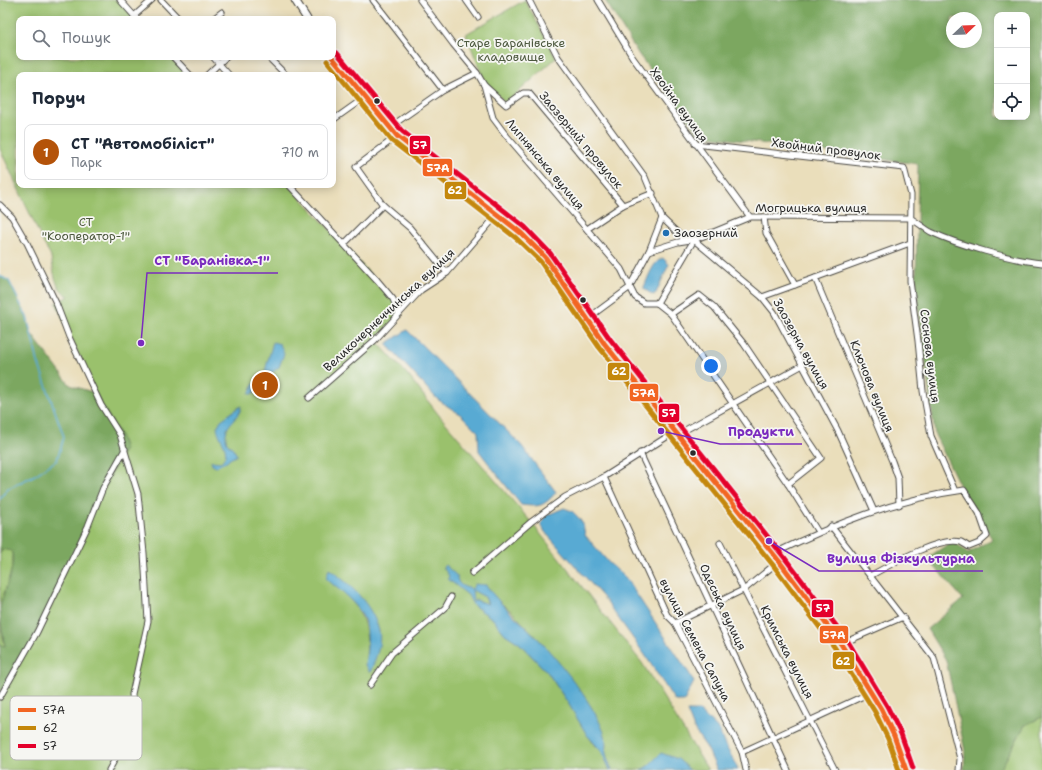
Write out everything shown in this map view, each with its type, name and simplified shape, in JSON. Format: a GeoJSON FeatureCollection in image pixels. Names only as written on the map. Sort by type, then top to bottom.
{"type":"FeatureCollection","features":[{"type":"Feature","properties":{"kind":"main road"},"geometry":{"type":"LineString","coordinates":[[296,0],[305,16]]}},
{"type":"Feature","properties":{"kind":"main road"},"geometry":{"type":"LineString","coordinates":[[334,60],[364,98],[397,136],[497,216],[521,233],[546,257],[604,343],[677,432],[779,561],[842,644],[872,692],[894,736],[906,770]]}},
{"type":"Feature","properties":{"kind":"street"},"geometry":{"type":"LineString","coordinates":[[120,0],[134,16]]}},
{"type":"Feature","properties":{"kind":"street"},"geometry":{"type":"LineString","coordinates":[[136,16],[152,0]]}},
{"type":"Feature","properties":{"kind":"street"},"geometry":{"type":"LineString","coordinates":[[161,0],[176,16]]}},
{"type":"Feature","properties":{"kind":"street"},"geometry":{"type":"LineString","coordinates":[[373,0],[443,90]]}},
{"type":"Feature","properties":{"kind":"street","name":"Липнянська вулиця"},"geometry":{"type":"LineString","coordinates":[[420,0],[477,73],[484,85],[493,118],[621,269],[629,288],[635,297],[644,303],[657,304]]}},
{"type":"Feature","properties":{"kind":"street"},"geometry":{"type":"LineString","coordinates":[[466,0],[478,17]]}},
{"type":"Feature","properties":{"kind":"street","name":"Заозерна вулиця"},"geometry":{"type":"LineString","coordinates":[[529,0],[556,52],[641,170],[653,193],[662,218],[682,237],[694,240],[762,297],[774,312],[801,366],[838,432],[874,511]]}},
{"type":"Feature","properties":{"kind":"street","name":"Хвойна вулиця"},"geometry":{"type":"LineString","coordinates":[[598,0],[633,58],[750,217]]}},
{"type":"Feature","properties":{"kind":"street"},"geometry":{"type":"LineString","coordinates":[[217,16],[222,12]]}},
{"type":"Feature","properties":{"kind":"street"},"geometry":{"type":"LineString","coordinates":[[176,60],[187,72]]}},
{"type":"Feature","properties":{"kind":"street"},"geometry":{"type":"LineString","coordinates":[[216,60],[227,72]]}},
{"type":"Feature","properties":{"kind":"street"},"geometry":{"type":"LineString","coordinates":[[210,72],[223,60]]}},
{"type":"Feature","properties":{"kind":"street"},"geometry":{"type":"LineString","coordinates":[[271,60],[283,72]]}},
{"type":"Feature","properties":{"kind":"street"},"geometry":{"type":"LineString","coordinates":[[390,127],[443,90],[477,73]]}},
{"type":"Feature","properties":{"kind":"street","name":"Заозерний провулок"},"geometry":{"type":"LineString","coordinates":[[484,85],[506,105],[523,93],[529,93],[623,205]]}},
{"type":"Feature","properties":{"kind":"street"},"geometry":{"type":"LineString","coordinates":[[336,118],[364,98]]}},
{"type":"Feature","properties":{"kind":"street"},"geometry":{"type":"LineString","coordinates":[[397,136],[356,166],[383,205],[410,228],[447,273]]}},
{"type":"Feature","properties":{"kind":"street","name":"Хвойний провулок"},"geometry":{"type":"LineString","coordinates":[[695,144],[904,168],[911,195],[910,218]]}},
{"type":"Feature","properties":{"kind":"street"},"geometry":{"type":"LineString","coordinates":[[293,188],[377,280],[393,299],[399,314]]}},
{"type":"Feature","properties":{"kind":"street"},"geometry":{"type":"LineString","coordinates":[[587,229],[623,205],[653,193]]}},
{"type":"Feature","properties":{"kind":"street"},"geometry":{"type":"LineString","coordinates":[[0,205],[12,217],[27,243],[56,303],[69,337],[101,405],[120,435],[138,494],[144,553],[148,621],[132,696]]}},
{"type":"Feature","properties":{"kind":"street"},"geometry":{"type":"LineString","coordinates":[[344,244],[383,205]]}},
{"type":"Feature","properties":{"kind":"street","name":"Великочернеччинська вулиця"},"geometry":{"type":"LineString","coordinates":[[309,398],[375,340],[421,290],[447,273],[497,216]]}},
{"type":"Feature","properties":{"kind":"street","name":"Могрицька вулиця"},"geometry":{"type":"LineString","coordinates":[[648,251],[678,242],[694,240],[750,217],[910,218]]}},
{"type":"Feature","properties":{"kind":"street"},"geometry":{"type":"LineString","coordinates":[[764,217],[766,233],[794,285]]}},
{"type":"Feature","properties":{"kind":"street"},"geometry":{"type":"LineString","coordinates":[[587,319],[629,288],[648,251],[662,218]]}},
{"type":"Feature","properties":{"kind":"street"},"geometry":{"type":"LineString","coordinates":[[910,218],[930,232],[982,250],[1031,262],[1042,263]]}},
{"type":"Feature","properties":{"kind":"street","name":"Соснова вулиця"},"geometry":{"type":"LineString","coordinates":[[910,218],[910,281],[923,391],[931,436],[955,491]]}},
{"type":"Feature","properties":{"kind":"street"},"geometry":{"type":"LineString","coordinates":[[694,240],[657,304],[671,314],[732,405],[788,484],[818,532]]}},
{"type":"Feature","properties":{"kind":"street"},"geometry":{"type":"LineString","coordinates":[[762,297],[910,243]]}},
{"type":"Feature","properties":{"kind":"street","name":"Ключова вулиця"},"geometry":{"type":"LineString","coordinates":[[815,278],[898,478],[899,505]]}},
{"type":"Feature","properties":{"kind":"street"},"geometry":{"type":"LineString","coordinates":[[671,314],[699,295],[714,307],[740,338],[771,383],[821,458],[788,484]]}},
{"type":"Feature","properties":{"kind":"street"},"geometry":{"type":"LineString","coordinates":[[472,573],[532,522],[565,497],[604,477],[640,453],[677,432],[732,405],[801,366]]}},
{"type":"Feature","properties":{"kind":"street"},"geometry":{"type":"LineString","coordinates":[[0,697],[37,632],[88,526],[103,488],[125,449]]}},
{"type":"Feature","properties":{"kind":"street","name":"Одеська вулиця"},"geometry":{"type":"LineString","coordinates":[[640,453],[788,770]]}},
{"type":"Feature","properties":{"kind":"street","name":"вулиця Семена Сапуна"},"geometry":{"type":"LineString","coordinates":[[604,477],[667,615],[675,623],[742,752],[746,770]]}},
{"type":"Feature","properties":{"kind":"street"},"geometry":{"type":"LineString","coordinates":[[773,554],[831,526],[874,511],[964,490],[979,513],[987,536],[979,544],[969,546],[960,542],[937,544],[920,550],[870,576]]}},
{"type":"Feature","properties":{"kind":"street"},"geometry":{"type":"LineString","coordinates":[[831,526],[934,658],[960,758],[958,770]]}},
{"type":"Feature","properties":{"kind":"street","name":"Кримська вулиця"},"geometry":{"type":"LineString","coordinates":[[720,543],[745,589],[835,770]]}},
{"type":"Feature","properties":{"kind":"street"},"geometry":{"type":"LineString","coordinates":[[675,623],[745,589],[779,561]]}},
{"type":"Feature","properties":{"kind":"street"},"geometry":{"type":"LineString","coordinates":[[370,685],[392,653],[446,608],[451,597]]}},
{"type":"Feature","properties":{"kind":"street"},"geometry":{"type":"LineString","coordinates":[[842,644],[902,617]]}},
{"type":"Feature","properties":{"kind":"street"},"geometry":{"type":"LineString","coordinates":[[742,752],[872,692]]}},
{"type":"Feature","properties":{"kind":"street"},"geometry":{"type":"LineString","coordinates":[[109,770],[114,760]]}},
{"type":"Feature","properties":{"kind":"green space"},"geometry":{"type":"Polygon","coordinates":[[[0,0],[120,0],[134,16],[16,16],[16,60],[176,60],[187,72],[16,72],[16,184],[0,149],[0,0]]]}},
{"type":"Feature","properties":{"kind":"green space","name":"Старе Баранівське кладовище"},"geometry":{"type":"Polygon","coordinates":[[[525,0],[556,58],[506,103],[485,83],[466,34],[525,0]]]}},
{"type":"Feature","properties":{"kind":"green space"},"geometry":{"type":"Polygon","coordinates":[[[605,0],[1042,0],[1042,717],[1025,725],[1000,770],[964,770],[965,751],[946,660],[927,629],[963,599],[927,558],[953,541],[968,553],[992,539],[960,486],[935,435],[916,286],[918,164],[700,135],[639,55],[605,0]]]}},
{"type":"Feature","properties":{"kind":"green space","name":"СТ \"Кооператор-1\""},"geometry":{"type":"Polygon","coordinates":[[[18,188],[292,188],[393,299],[399,314],[375,340],[407,374],[438,414],[531,522],[642,663],[708,770],[690,770],[682,764],[648,766],[641,770],[612,770],[605,752],[607,745],[586,700],[542,643],[511,611],[497,600],[486,585],[473,589],[485,597],[488,605],[476,600],[473,605],[493,619],[505,634],[519,643],[548,673],[593,743],[602,752],[610,770],[511,770],[508,768],[505,770],[0,770],[0,697],[101,405],[56,303],[69,296],[57,283],[50,254],[18,188]],[[329,569],[359,611],[363,621],[367,647],[365,665],[379,631],[364,604],[353,589],[329,569]]]}},
{"type":"Feature","properties":{"kind":"green space"},"geometry":{"type":"Polygon","coordinates":[[[0,276],[9,281],[27,317],[30,332],[70,385],[95,393],[120,435],[125,449],[103,488],[37,632],[0,697],[0,645],[5,646],[0,609],[11,572],[13,558],[12,551],[2,549],[0,554],[0,276]]]}},
{"type":"Feature","properties":{"kind":"green space"},"geometry":{"type":"Polygon","coordinates":[[[2,549],[13,551],[14,561],[0,609],[0,554],[2,549]]]}},
{"type":"Feature","properties":{"kind":"green space"},"geometry":{"type":"Polygon","coordinates":[[[0,622],[5,647],[0,645],[0,622]]]}},
{"type":"Feature","properties":{"kind":"green space"},"geometry":{"type":"Polygon","coordinates":[[[1042,717],[1042,770],[1000,770],[1025,725],[1042,717]]]}},
{"type":"Feature","properties":{"kind":"water"},"geometry":{"type":"Polygon","coordinates":[[[663,258],[669,264],[656,293],[653,295],[644,289],[644,287],[654,266],[663,258]]]}},
{"type":"Feature","properties":{"kind":"water"},"geometry":{"type":"Polygon","coordinates":[[[407,330],[521,445],[556,492],[548,501],[537,506],[521,505],[479,451],[478,432],[461,415],[437,399],[386,344],[407,330]]]}},
{"type":"Feature","properties":{"kind":"water"},"geometry":{"type":"Polygon","coordinates":[[[273,342],[280,344],[284,354],[279,367],[269,375],[265,371],[273,342]]]}},
{"type":"Feature","properties":{"kind":"water"},"geometry":{"type":"Polygon","coordinates":[[[260,378],[263,382],[262,386],[252,394],[249,394],[253,385],[260,378]]]}},
{"type":"Feature","properties":{"kind":"water"},"geometry":{"type":"Polygon","coordinates":[[[241,406],[238,415],[228,427],[226,432],[228,445],[232,447],[237,455],[216,467],[212,465],[211,461],[221,462],[226,453],[217,427],[221,420],[241,406]]]}},
{"type":"Feature","properties":{"kind":"water"},"geometry":{"type":"Polygon","coordinates":[[[564,508],[572,511],[578,517],[583,524],[585,535],[609,563],[625,577],[689,673],[694,682],[684,701],[675,701],[645,655],[603,597],[545,532],[541,524],[545,516],[564,508]]]}},
{"type":"Feature","properties":{"kind":"water"},"geometry":{"type":"Polygon","coordinates":[[[445,565],[457,576],[458,582],[464,587],[472,589],[475,584],[486,585],[506,609],[543,644],[560,664],[578,687],[600,723],[605,735],[606,753],[612,770],[610,770],[602,752],[587,735],[548,673],[519,643],[505,634],[493,619],[473,605],[468,595],[448,579],[449,576],[443,567],[445,565]],[[472,590],[473,602],[476,600],[488,604],[485,597],[472,590]]]}},
{"type":"Feature","properties":{"kind":"water"},"geometry":{"type":"Polygon","coordinates":[[[329,569],[345,581],[366,603],[376,621],[380,641],[378,652],[370,673],[365,665],[367,630],[363,616],[352,601],[326,578],[329,569]]]}},
{"type":"Feature","properties":{"kind":"water"},"geometry":{"type":"Polygon","coordinates":[[[687,711],[699,711],[720,731],[723,741],[738,770],[717,770],[707,748],[695,731],[687,711]]]}},
{"type":"Feature","properties":{"kind":"water"},"geometry":{"type":"Polygon","coordinates":[[[661,753],[678,759],[690,770],[641,770],[648,766],[661,753]]]}},
{"type":"Feature","properties":{"kind":"waterway"},"geometry":{"type":"LineString","coordinates":[[0,276],[9,281],[27,317],[38,362],[64,437],[57,460],[35,475],[7,489],[0,499]]}},
{"type":"Feature","properties":{"kind":"transit line","name":"57"},"geometry":{"type":"LineString","coordinates":[[337,53],[402,131],[525,227],[550,253],[610,339],[784,557],[847,640],[887,706],[901,734],[913,768]]}},
{"type":"Feature","properties":{"kind":"transit line","name":"57А"},"geometry":{"type":"LineString","coordinates":[[334,60],[397,136],[521,233],[545,257],[604,343],[779,561],[841,644],[881,709],[894,736],[906,770]]}},
{"type":"Feature","properties":{"kind":"transit line","name":"62"},"geometry":{"type":"LineString","coordinates":[[327,61],[336,72]]}},
{"type":"Feature","properties":{"kind":"transit line","name":"62"},"geometry":{"type":"LineString","coordinates":[[336,72],[392,141],[516,238],[540,261],[599,347],[773,565],[835,648],[875,712],[888,739],[899,770]]}},
{"type":"Feature","properties":{"kind":"place","name":"Заозерний"},"geometry":{"type":"Point","coordinates":[666,233]}},
{"type":"Feature","properties":{"kind":"place","name":"СТ \"Баранівка-1\""},"geometry":{"type":"Point","coordinates":[141,343]}},
{"type":"Feature","properties":{"kind":"place","name":"СТ \"Автомобіліст\""},"geometry":{"type":"Point","coordinates":[265,385]}},
{"type":"Feature","properties":{"kind":"place","name":"Продукти"},"geometry":{"type":"Point","coordinates":[661,431]}},
{"type":"Feature","properties":{"kind":"place","name":"Вулиця Фізкультурна"},"geometry":{"type":"Point","coordinates":[769,541]}}]}
